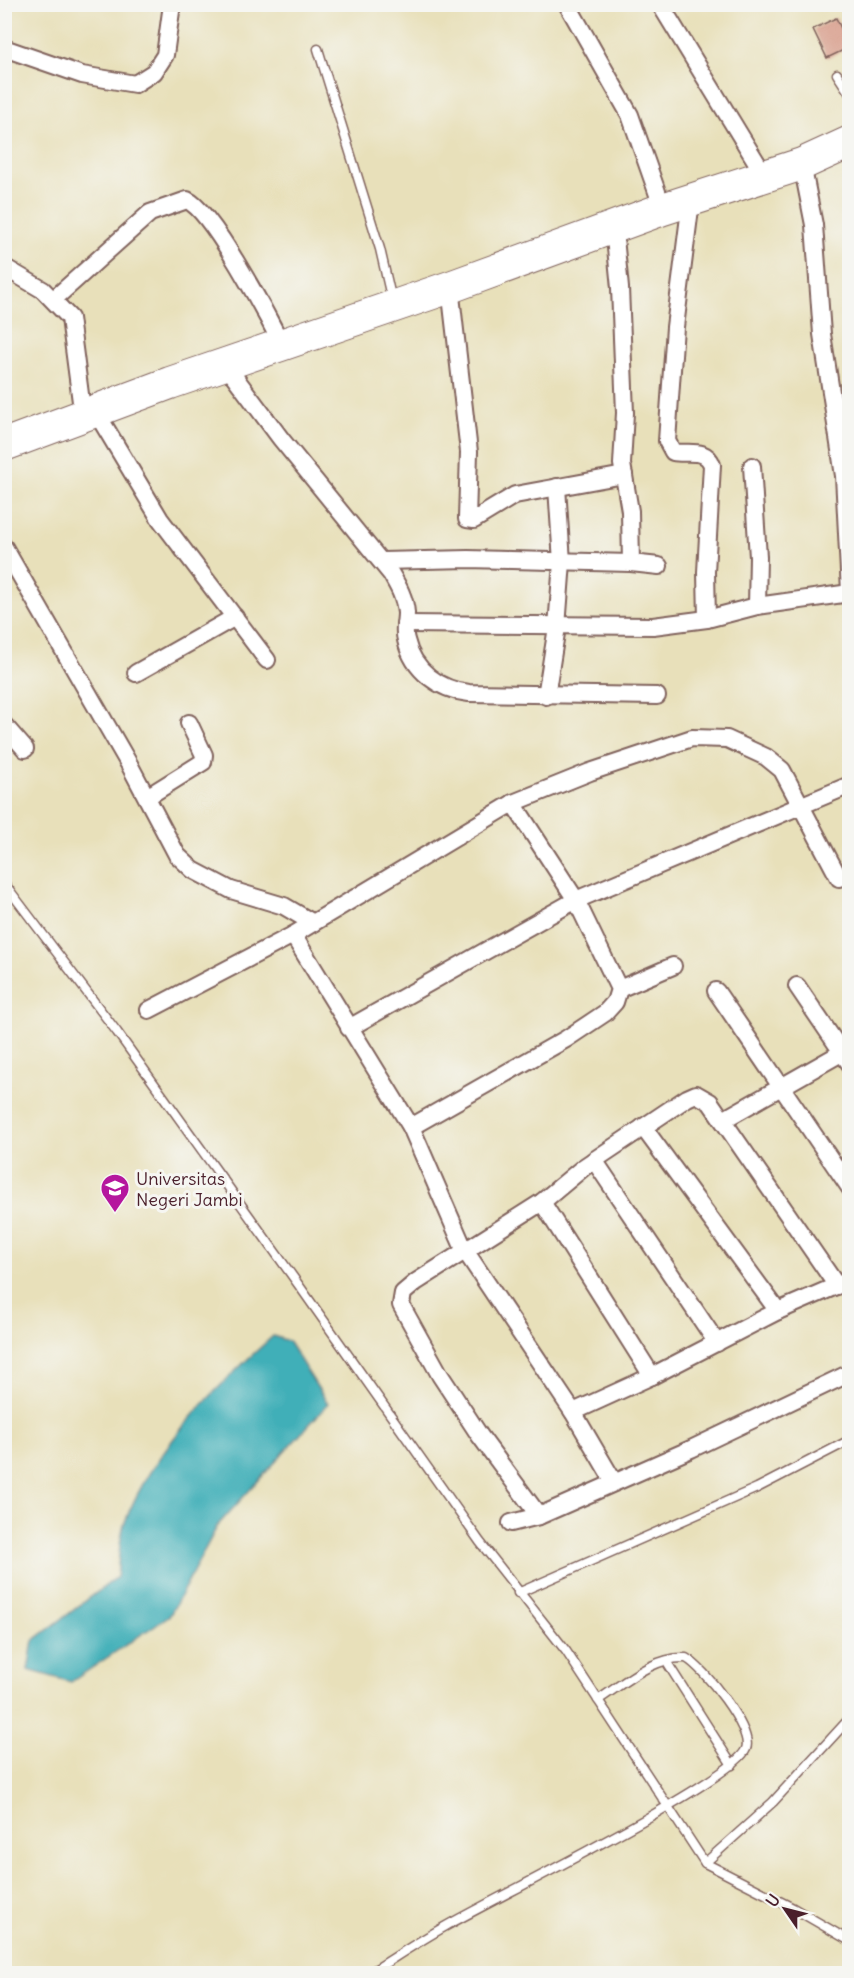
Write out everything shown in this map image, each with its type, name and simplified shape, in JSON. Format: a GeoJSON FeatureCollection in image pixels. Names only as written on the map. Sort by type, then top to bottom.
{"type":"FeatureCollection","features":[{"type":"Feature","properties":{"kind":"highway"},"geometry":{"type":"LineString","coordinates":[[4,445],[225,364],[450,287],[677,205],[802,164],[849,142]]}},
{"type":"Feature","properties":{"kind":"street"},"geometry":{"type":"LineString","coordinates":[[4,48],[81,75],[135,84],[154,72],[165,55],[172,4]]}},
{"type":"Feature","properties":{"kind":"street"},"geometry":{"type":"LineString","coordinates":[[567,4],[630,115],[677,205],[675,327],[667,441],[673,452],[704,454],[712,465],[706,572],[707,619]]}},
{"type":"Feature","properties":{"kind":"street"},"geometry":{"type":"LineString","coordinates":[[660,4],[765,176]]}},
{"type":"Feature","properties":{"kind":"street"},"geometry":{"type":"LineString","coordinates":[[405,624],[653,626],[707,619],[757,606],[849,592],[844,476],[822,334],[814,225],[802,164]]}},
{"type":"Feature","properties":{"kind":"street"},"geometry":{"type":"LineString","coordinates":[[54,299],[150,213],[187,200],[204,215],[228,251],[267,313],[282,345]]}},
{"type":"Feature","properties":{"kind":"street"},"geometry":{"type":"LineString","coordinates":[[614,228],[620,288],[625,413],[622,465],[630,511],[631,562]]}},
{"type":"Feature","properties":{"kind":"street"},"geometry":{"type":"LineString","coordinates":[[4,267],[54,299],[70,318],[90,414],[160,519],[267,660]]}},
{"type":"Feature","properties":{"kind":"street"},"geometry":{"type":"LineString","coordinates":[[450,287],[469,452],[466,518],[474,520],[515,495],[624,476]]}},
{"type":"Feature","properties":{"kind":"street"},"geometry":{"type":"LineString","coordinates":[[225,364],[288,448],[382,561],[404,599],[405,639],[412,654],[428,676],[447,690],[470,693],[657,696]]}},
{"type":"Feature","properties":{"kind":"street"},"geometry":{"type":"LineString","coordinates":[[752,466],[758,557],[757,606]]}},
{"type":"Feature","properties":{"kind":"street"},"geometry":{"type":"LineString","coordinates":[[546,696],[557,627],[562,562],[557,487]]}},
{"type":"Feature","properties":{"kind":"street"},"geometry":{"type":"LineString","coordinates":[[4,547],[147,797],[177,855],[188,866],[231,890],[284,906],[313,923]]}},
{"type":"Feature","properties":{"kind":"street"},"geometry":{"type":"LineString","coordinates":[[382,561],[468,559],[631,562],[659,566]]}},
{"type":"Feature","properties":{"kind":"street"},"geometry":{"type":"LineString","coordinates":[[136,673],[235,617]]}},
{"type":"Feature","properties":{"kind":"street"},"geometry":{"type":"LineString","coordinates":[[147,797],[204,760],[204,755],[189,723]]}},
{"type":"Feature","properties":{"kind":"street"},"geometry":{"type":"LineString","coordinates":[[4,725],[25,749]]}},
{"type":"Feature","properties":{"kind":"street"},"geometry":{"type":"LineString","coordinates":[[149,1010],[293,935],[513,803],[590,772],[669,744],[693,738],[717,737],[740,744],[775,764],[786,776],[840,878]]}},
{"type":"Feature","properties":{"kind":"street"},"geometry":{"type":"LineString","coordinates":[[349,1028],[576,900],[849,785]]}},
{"type":"Feature","properties":{"kind":"street"},"geometry":{"type":"LineString","coordinates":[[411,1127],[566,1039],[605,1013],[615,1002],[619,989],[576,900],[513,803]]}},
{"type":"Feature","properties":{"kind":"street"},"geometry":{"type":"LineString","coordinates":[[293,935],[411,1127],[464,1249],[573,1412],[614,1482]]}},
{"type":"Feature","properties":{"kind":"street"},"geometry":{"type":"LineString","coordinates":[[619,989],[673,966]]}},
{"type":"Feature","properties":{"kind":"street"},"geometry":{"type":"LineString","coordinates":[[723,1120],[782,1085],[847,1055],[796,986]]}},
{"type":"Feature","properties":{"kind":"street"},"geometry":{"type":"LineString","coordinates":[[716,991],[782,1085],[849,1188]]}},
{"type":"Feature","properties":{"kind":"street"},"geometry":{"type":"LineString","coordinates":[[539,1516],[451,1392],[400,1302],[408,1288],[464,1249],[542,1202],[594,1160],[696,1094],[707,1099],[846,1284],[778,1311],[652,1376],[573,1412]]}},
{"type":"Feature","properties":{"kind":"street"},"geometry":{"type":"LineString","coordinates":[[643,1127],[778,1311]]}},
{"type":"Feature","properties":{"kind":"street"},"geometry":{"type":"LineString","coordinates":[[594,1160],[717,1343]]}},
{"type":"Feature","properties":{"kind":"street"},"geometry":{"type":"LineString","coordinates":[[542,1202],[652,1376]]}},
{"type":"Feature","properties":{"kind":"street"},"geometry":{"type":"LineString","coordinates":[[511,1523],[539,1516],[691,1449],[849,1373]]}},
{"type":"Feature","properties":{"kind":"lane"},"geometry":{"type":"LineString","coordinates":[[318,49],[380,249],[393,307]]}},
{"type":"Feature","properties":{"kind":"lane"},"geometry":{"type":"LineString","coordinates":[[837,74],[849,94]]}},
{"type":"Feature","properties":{"kind":"lane"},"geometry":{"type":"LineString","coordinates":[[4,882],[145,1071],[518,1593],[566,1651],[705,1863],[793,1908],[849,1941]]}},
{"type":"Feature","properties":{"kind":"lane"},"geometry":{"type":"LineString","coordinates":[[518,1593],[757,1488],[849,1440]]}},
{"type":"Feature","properties":{"kind":"lane"},"geometry":{"type":"LineString","coordinates":[[368,1974],[445,1926],[669,1805],[740,1759],[748,1742],[734,1711],[691,1660],[682,1658],[666,1660],[598,1700]]}},
{"type":"Feature","properties":{"kind":"lane"},"geometry":{"type":"LineString","coordinates":[[666,1660],[732,1765]]}},
{"type":"Feature","properties":{"kind":"lane"},"geometry":{"type":"LineString","coordinates":[[705,1863],[774,1802],[849,1718]]}},
{"type":"Feature","properties":{"kind":"water"},"geometry":{"type":"Polygon","coordinates":[[[273,1336],[288,1341],[328,1404],[218,1525],[170,1615],[71,1682],[28,1670],[33,1641],[117,1577],[120,1542],[125,1522],[137,1495],[169,1445],[209,1398],[273,1336]]]}},
{"type":"Feature","properties":{"kind":"building"},"geometry":{"type":"Polygon","coordinates":[[[836,18],[850,47],[827,58],[813,29],[836,18]]]}},
{"type":"Feature","properties":{"kind":"place","name":"Universitas Negeri Jambi"},"geometry":{"type":"Point","coordinates":[115,1214]}}]}
